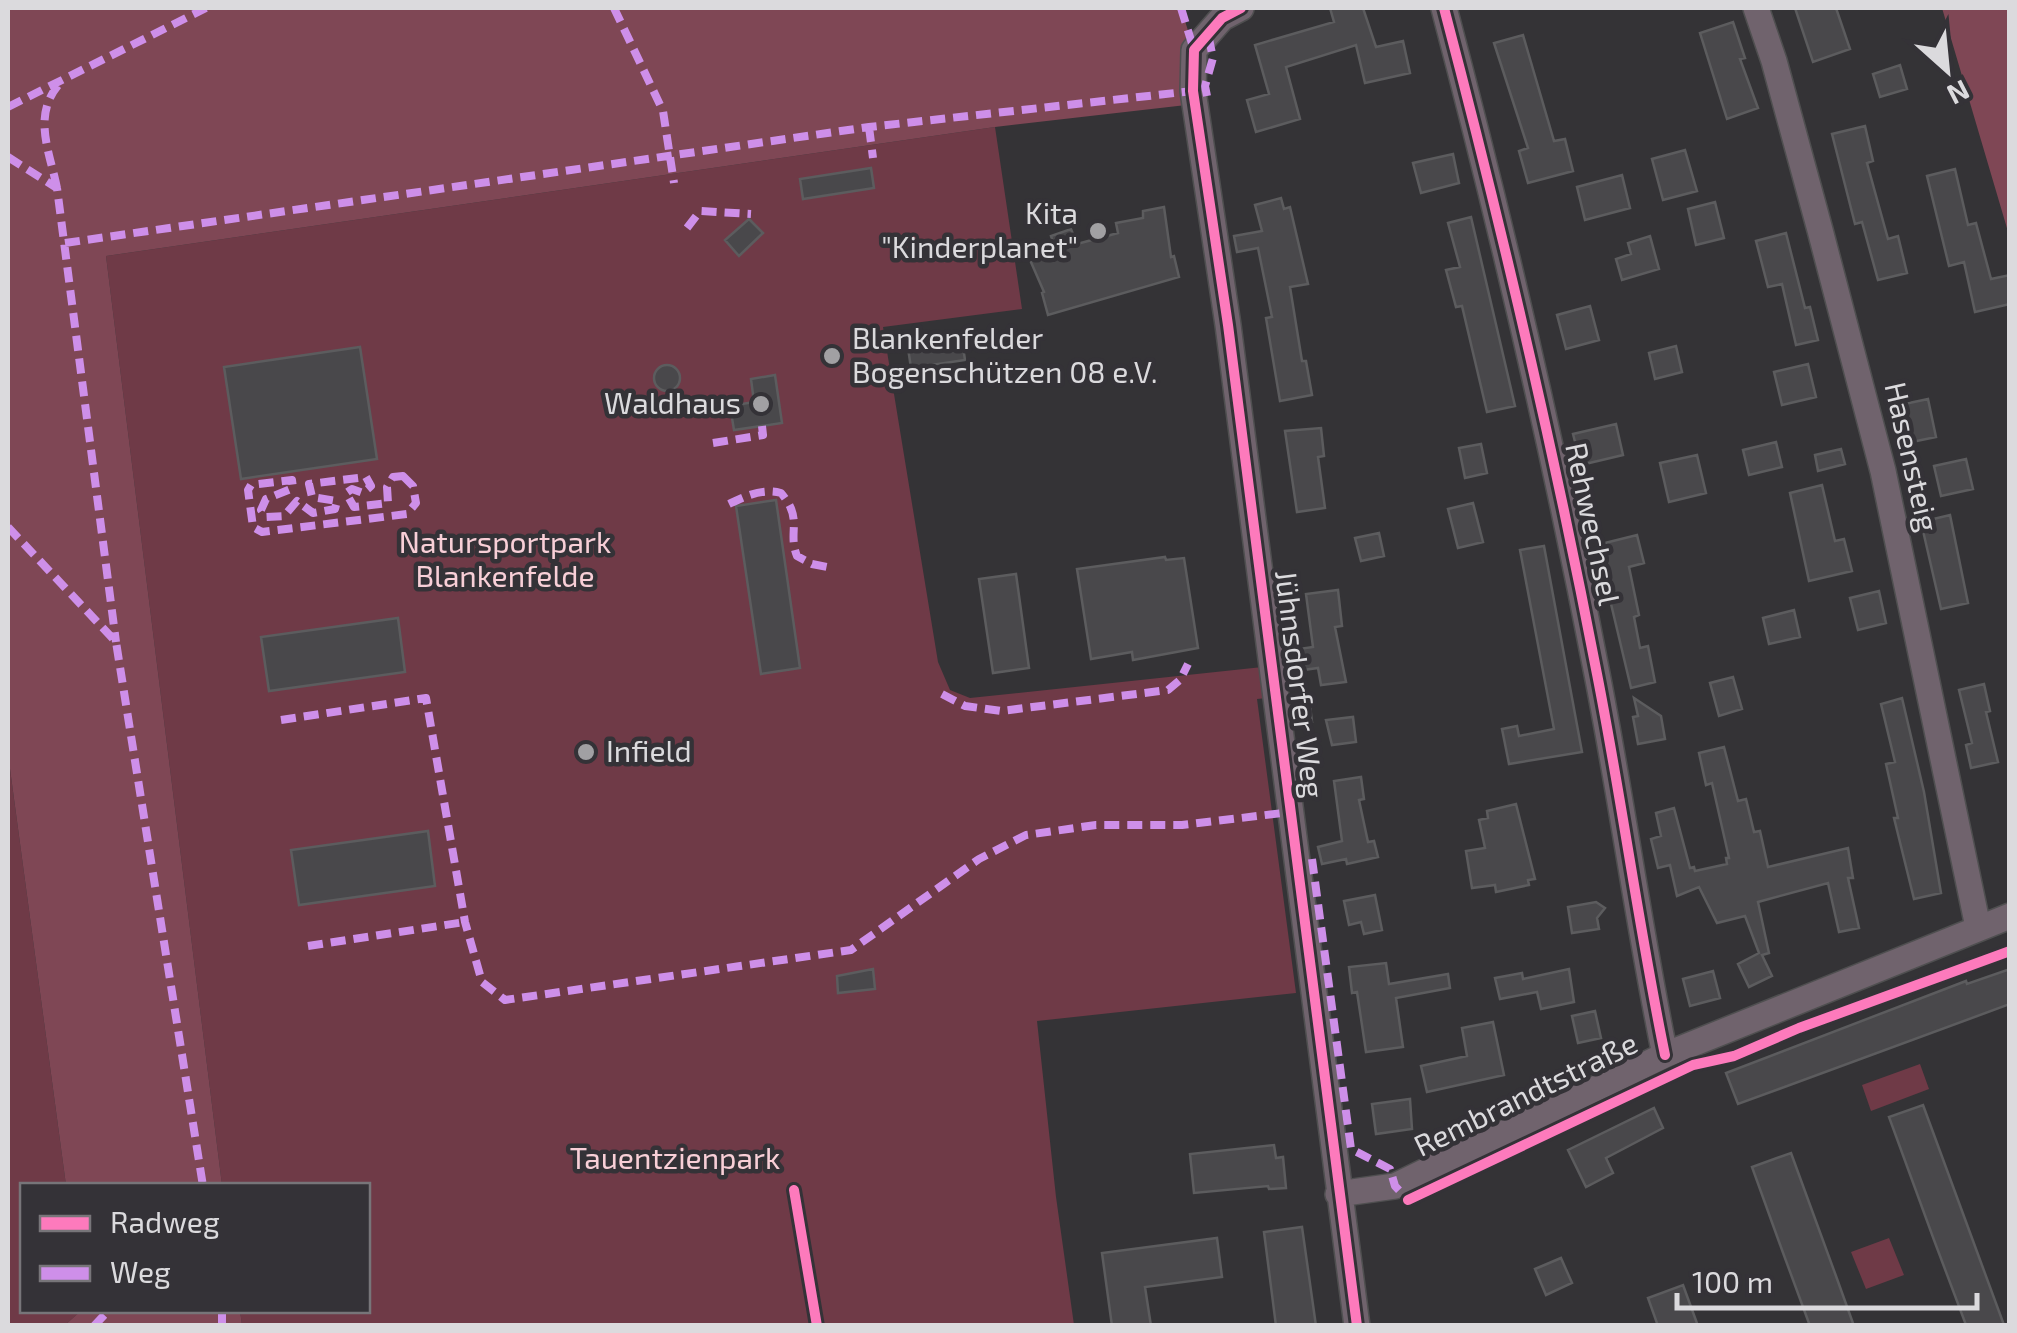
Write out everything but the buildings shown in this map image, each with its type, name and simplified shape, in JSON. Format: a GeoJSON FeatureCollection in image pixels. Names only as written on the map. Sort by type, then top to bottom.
{"type":"FeatureCollection","features":[{"type":"Feature","properties":{"kind":"street","name":"Jühnsdorfer Weg"},"geometry":{"type":"LineString","coordinates":[[1241,8],[1222,18],[1194,50],[1193,91],[1228,325],[1357,1326]]}},
{"type":"Feature","properties":{"kind":"street","name":"Rehwechsel"},"geometry":{"type":"LineString","coordinates":[[1444,8],[1501,224],[1546,426],[1598,674],[1665,1055]]}},
{"type":"Feature","properties":{"kind":"street","name":"Hasensteig"},"geometry":{"type":"LineString","coordinates":[[1756,8],[1774,61],[1883,470],[1978,927]]}},
{"type":"Feature","properties":{"kind":"street","name":"Rembrandtstraße"},"geometry":{"type":"LineString","coordinates":[[1338,1194],[1395,1186],[1665,1055],[2010,916]]}},
{"type":"Feature","properties":{"kind":"green space","name":"Natursportpark Blankenfelde"},"geometry":{"type":"Polygon","coordinates":[[[995,127],[1022,309],[883,327],[938,662],[950,690],[970,698],[1272,666],[1276,697],[1257,699],[1296,993],[1037,1021],[1074,1325],[242,1325],[240,1313],[370,1313],[370,1183],[222,1183],[106,256],[995,127]]]}},
{"type":"Feature","properties":{"kind":"green space"},"geometry":{"type":"Polygon","coordinates":[[[8,754],[66,1183],[20,1183],[20,1313],[79,1313],[65,1325],[8,1325],[8,754]]]}},
{"type":"Feature","properties":{"kind":"green space"},"geometry":{"type":"Polygon","coordinates":[[[1920,1064],[1929,1089],[1871,1111],[1862,1085],[1920,1064]]]}},
{"type":"Feature","properties":{"kind":"green space"},"geometry":{"type":"Polygon","coordinates":[[[1889,1238],[1904,1275],[1866,1289],[1851,1252],[1889,1238]]]}},
{"type":"Feature","properties":{"kind":"shaded area"},"geometry":{"type":"Polygon","coordinates":[[[8,8],[1181,8],[1194,50],[1195,104],[995,127],[106,256],[222,1183],[66,1183],[8,754],[8,8]]]}},
{"type":"Feature","properties":{"kind":"shaded area"},"geometry":{"type":"Polygon","coordinates":[[[1942,8],[2009,8],[2009,235],[1942,8]]]}},
{"type":"Feature","properties":{"kind":"shaded area"},"geometry":{"type":"Polygon","coordinates":[[[79,1313],[240,1313],[242,1325],[65,1325],[79,1313]]]}},
{"type":"Feature","properties":{"kind":"marked path"},"geometry":{"type":"LineString","coordinates":[[8,107],[206,8]]}},
{"type":"Feature","properties":{"kind":"marked path"},"geometry":{"type":"LineString","coordinates":[[614,8],[663,111],[674,183]]}},
{"type":"Feature","properties":{"kind":"marked path"},"geometry":{"type":"LineString","coordinates":[[1181,8],[1194,50]]}},
{"type":"Feature","properties":{"kind":"marked path"},"geometry":{"type":"LineString","coordinates":[[1207,96],[1205,86],[1213,58],[1208,34]]}},
{"type":"Feature","properties":{"kind":"marked path"},"geometry":{"type":"LineString","coordinates":[[57,188],[45,119],[47,106],[62,81]]}},
{"type":"Feature","properties":{"kind":"marked path"},"geometry":{"type":"LineString","coordinates":[[65,243],[869,127],[1193,91]]}},
{"type":"Feature","properties":{"kind":"marked path"},"geometry":{"type":"LineString","coordinates":[[869,127],[873,158]]}},
{"type":"Feature","properties":{"kind":"marked path"},"geometry":{"type":"LineString","coordinates":[[8,157],[57,188],[116,642]]}},
{"type":"Feature","properties":{"kind":"marked path"},"geometry":{"type":"LineString","coordinates":[[687,228],[700,211],[751,214]]}},
{"type":"Feature","properties":{"kind":"marked path"},"geometry":{"type":"LineString","coordinates":[[713,443],[763,435],[762,426]]}},
{"type":"Feature","properties":{"kind":"marked path"},"geometry":{"type":"LineString","coordinates":[[403,476],[413,486],[416,503],[407,514],[262,532],[253,527],[248,490],[251,485],[292,480],[293,488],[266,499],[261,510],[266,517],[284,516],[297,501],[313,513],[335,509],[337,501],[312,497],[309,484],[366,477],[371,486],[363,493],[352,489],[346,493],[354,507],[388,503],[387,487],[393,477],[403,476]]}},
{"type":"Feature","properties":{"kind":"marked path"},"geometry":{"type":"LineString","coordinates":[[729,504],[761,492],[781,493],[794,518],[797,556],[827,567]]}},
{"type":"Feature","properties":{"kind":"marked path"},"geometry":{"type":"LineString","coordinates":[[8,527],[116,642],[203,1183]]}},
{"type":"Feature","properties":{"kind":"marked path"},"geometry":{"type":"LineString","coordinates":[[942,694],[965,706],[1001,711],[1168,690],[1180,680],[1188,664]]}},
{"type":"Feature","properties":{"kind":"marked path"},"geometry":{"type":"LineString","coordinates":[[281,720],[426,698],[465,922],[482,982],[505,1000],[851,950],[979,859],[1026,835],[1096,825],[1182,825],[1291,812]]}},
{"type":"Feature","properties":{"kind":"marked path"},"geometry":{"type":"LineString","coordinates":[[1312,859],[1351,1149],[1390,1169],[1395,1186],[1408,1200],[1415,1197]]}},
{"type":"Feature","properties":{"kind":"marked path"},"geometry":{"type":"LineString","coordinates":[[308,946],[465,922]]}},
{"type":"Feature","properties":{"kind":"marked path"},"geometry":{"type":"LineString","coordinates":[[94,1326],[106,1313]]}},
{"type":"Feature","properties":{"kind":"marked path"},"geometry":{"type":"LineString","coordinates":[[222,1313],[222,1326]]}},
{"type":"Feature","properties":{"kind":"cycle path"},"geometry":{"type":"LineString","coordinates":[[1241,8],[1222,18],[1194,50],[1193,91],[1228,325],[1357,1326]]}},
{"type":"Feature","properties":{"kind":"cycle path"},"geometry":{"type":"LineString","coordinates":[[1444,8],[1507,256],[1563,506],[1665,1055]]}},
{"type":"Feature","properties":{"kind":"cycle path"},"geometry":{"type":"LineString","coordinates":[[1408,1200],[1693,1065],[1734,1056],[1799,1028],[2010,951]]}},
{"type":"Feature","properties":{"kind":"cycle path"},"geometry":{"type":"LineString","coordinates":[[794,1190],[817,1326]]}},
{"type":"Feature","properties":{"kind":"place","name":"Kita \"Kinderplanet\""},"geometry":{"type":"Point","coordinates":[1098,231]}},
{"type":"Feature","properties":{"kind":"place","name":"Blankenfelder Bogenschützen 08 e.V."},"geometry":{"type":"Point","coordinates":[832,356]}},
{"type":"Feature","properties":{"kind":"place","name":"Waldhaus"},"geometry":{"type":"Point","coordinates":[761,404]}},
{"type":"Feature","properties":{"kind":"place","name":"Infield"},"geometry":{"type":"Point","coordinates":[586,752]}},
{"type":"Feature","properties":{"kind":"park label","name":"Tauentzienpark"},"geometry":{"type":"Point","coordinates":[675,1159]}}]}
